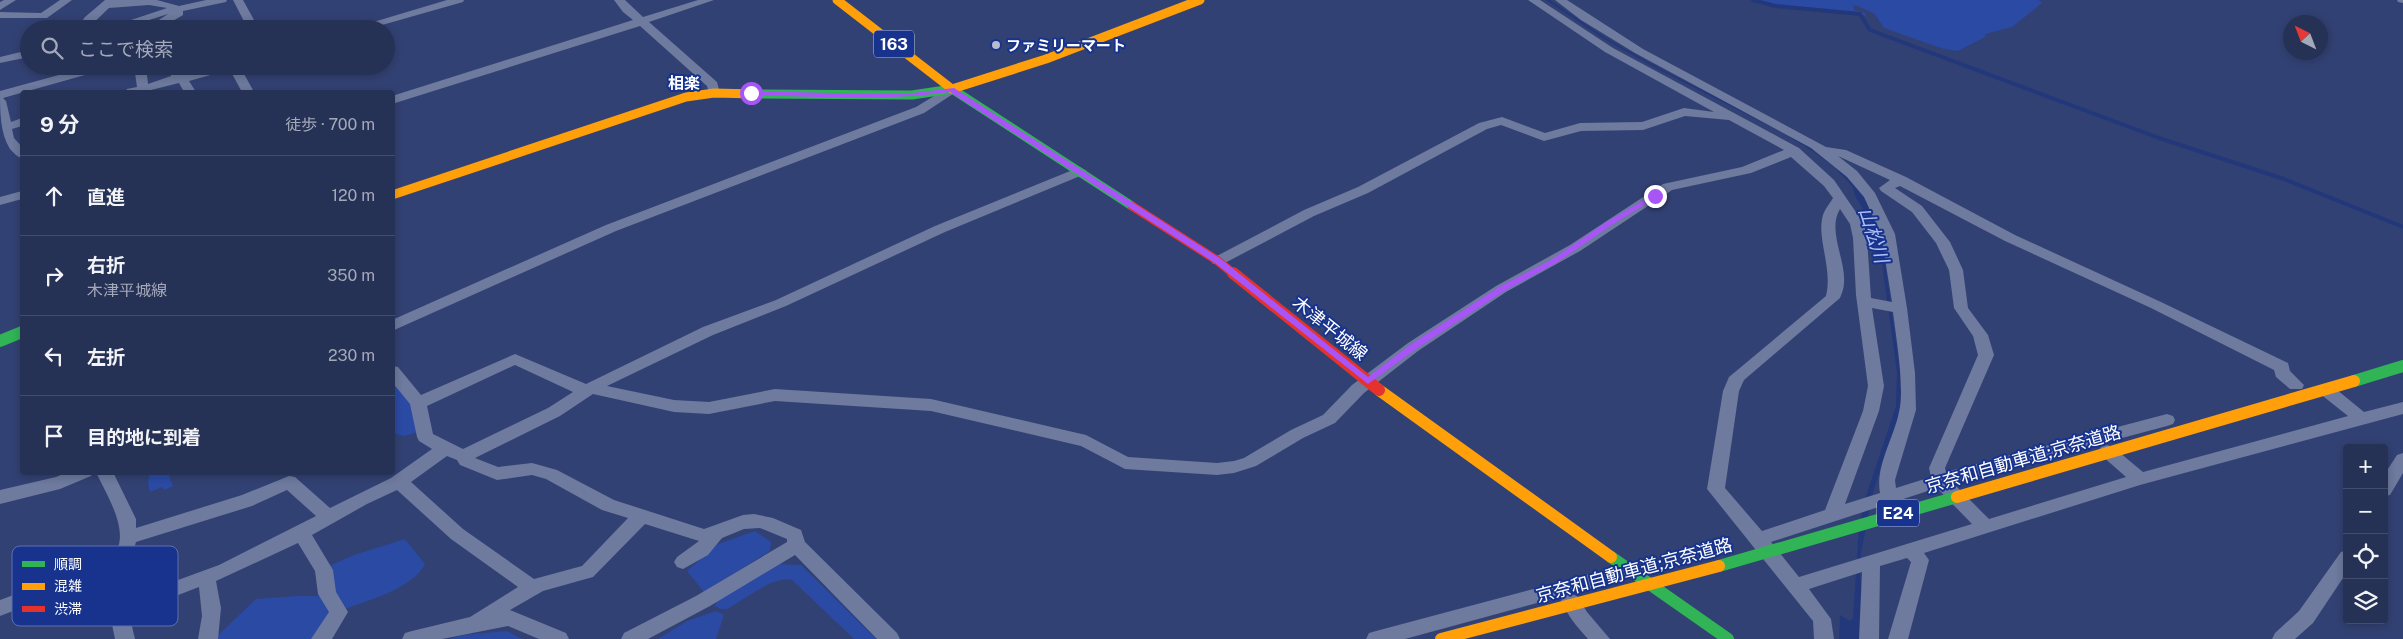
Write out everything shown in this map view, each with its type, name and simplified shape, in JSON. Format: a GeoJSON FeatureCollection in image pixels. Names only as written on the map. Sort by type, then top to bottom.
{"type":"FeatureCollection","features":[{"type":"Feature","properties":{"kind":"main road","name":"163"},"geometry":{"type":"LineString","coordinates":[[837,0],[952,90]]}},
{"type":"Feature","properties":{"kind":"main road"},"geometry":{"type":"LineString","coordinates":[[395,194],[654,106],[686,97],[714,93],[912,95],[952,90],[1105,37],[1200,0]]}},
{"type":"Feature","properties":{"kind":"main road","name":"木津平城線"},"geometry":{"type":"LineString","coordinates":[[952,90],[1218,261],[1368,382],[1728,639]]}},
{"type":"Feature","properties":{"kind":"main road"},"geometry":{"type":"LineString","coordinates":[[0,341],[20,333]]}},
{"type":"Feature","properties":{"kind":"main road","name":"E24"},"geometry":{"type":"LineString","coordinates":[[2354,381],[2403,366]]}},
{"type":"Feature","properties":{"kind":"main road","name":"E24"},"geometry":{"type":"LineString","coordinates":[[2354,381],[2403,372]]}},
{"type":"Feature","properties":{"kind":"main road","name":"京奈和自動車道;京奈道路"},"geometry":{"type":"LineString","coordinates":[[1441,639],[1715,567],[2354,381]]}},
{"type":"Feature","properties":{"kind":"street"},"geometry":{"type":"LineString","coordinates":[[0,7],[11,0]]}},
{"type":"Feature","properties":{"kind":"street"},"geometry":{"type":"LineString","coordinates":[[0,15],[43,16],[67,0]]}},
{"type":"Feature","properties":{"kind":"street"},"geometry":{"type":"LineString","coordinates":[[135,20],[222,0]]}},
{"type":"Feature","properties":{"kind":"street"},"geometry":{"type":"LineString","coordinates":[[238,0],[249,20]]}},
{"type":"Feature","properties":{"kind":"street"},"geometry":{"type":"LineString","coordinates":[[387,20],[459,0]]}},
{"type":"Feature","properties":{"kind":"street"},"geometry":{"type":"LineString","coordinates":[[619,0],[627,10],[642,21],[713,85],[714,93]]}},
{"type":"Feature","properties":{"kind":"street"},"geometry":{"type":"LineString","coordinates":[[395,99],[709,0]]}},
{"type":"Feature","properties":{"kind":"street"},"geometry":{"type":"LineString","coordinates":[[1532,0],[1609,50],[1794,151],[1829,182],[1857,224],[1860,238],[1864,298],[1874,366],[1874,398],[1868,422],[1832,516]]}},
{"type":"Feature","properties":{"kind":"street"},"geometry":{"type":"LineString","coordinates":[[1560,0],[1585,18],[1639,51],[1763,115],[1823,151],[1852,174],[1870,196],[1888,234],[1900,308],[1908,410],[1886,480],[1889,496]]}},
{"type":"Feature","properties":{"kind":"street"},"geometry":{"type":"LineString","coordinates":[[88,20],[109,2],[149,2],[187,8]]}},
{"type":"Feature","properties":{"kind":"street"},"geometry":{"type":"LineString","coordinates":[[166,20],[187,8]]}},
{"type":"Feature","properties":{"kind":"street"},"geometry":{"type":"LineString","coordinates":[[0,60],[20,55]]}},
{"type":"Feature","properties":{"kind":"street"},"geometry":{"type":"LineString","coordinates":[[0,95],[56,75]]}},
{"type":"Feature","properties":{"kind":"street"},"geometry":{"type":"LineString","coordinates":[[137,90],[139,75]]}},
{"type":"Feature","properties":{"kind":"street"},"geometry":{"type":"LineString","coordinates":[[169,82],[177,77],[177,75]]}},
{"type":"Feature","properties":{"kind":"street"},"geometry":{"type":"LineString","coordinates":[[141,90],[197,75]]}},
{"type":"Feature","properties":{"kind":"street"},"geometry":{"type":"LineString","coordinates":[[239,75],[247,90]]}},
{"type":"Feature","properties":{"kind":"street"},"geometry":{"type":"LineString","coordinates":[[182,79],[189,90]]}},
{"type":"Feature","properties":{"kind":"street"},"geometry":{"type":"LineString","coordinates":[[395,325],[611,228],[920,110],[952,90]]}},
{"type":"Feature","properties":{"kind":"street"},"geometry":{"type":"LineString","coordinates":[[0,101],[3,128],[8,139],[20,152]]}},
{"type":"Feature","properties":{"kind":"street"},"geometry":{"type":"LineString","coordinates":[[1218,261],[1309,213],[1363,190],[1483,126],[1497,122],[1502,121],[1544,137],[1580,127],[1643,126],[1684,112],[1740,121],[1763,115]]}},
{"type":"Feature","properties":{"kind":"street"},"geometry":{"type":"LineString","coordinates":[[3,128],[20,123]]}},
{"type":"Feature","properties":{"kind":"street"},"geometry":{"type":"LineString","coordinates":[[418,403],[515,360],[589,390],[674,406],[709,408],[775,395],[931,405],[1086,441],[1125,463],[1217,469],[1234,468],[1250,462],[1297,434],[1329,419],[1368,382],[1413,347],[1501,289],[1554,262],[1610,223],[1668,187],[1746,170],[1794,151]]}},
{"type":"Feature","properties":{"kind":"street"},"geometry":{"type":"LineString","coordinates":[[1823,151],[1843,154],[1901,180],[2010,238],[2156,305],[2282,367],[2282,373],[2296,385]]}},
{"type":"Feature","properties":{"kind":"street"},"geometry":{"type":"LineString","coordinates":[[464,456],[554,412],[614,376],[708,331],[781,302],[940,229],[1080,171]]}},
{"type":"Feature","properties":{"kind":"street"},"geometry":{"type":"LineString","coordinates":[[1901,180],[1886,188],[1917,209],[1943,242],[1956,270],[1961,308],[1980,335],[1986,355],[1937,468],[1940,480],[1985,526]]}},
{"type":"Feature","properties":{"kind":"street"},"geometry":{"type":"LineString","coordinates":[[0,201],[20,196]]}},
{"type":"Feature","properties":{"kind":"street"},"geometry":{"type":"LineString","coordinates":[[1824,639],[1822,619],[1716,489],[1731,391],[1737,377],[1780,340],[1834,298],[1837,282],[1836,264],[1829,226],[1830,214],[1840,198]]}},
{"type":"Feature","properties":{"kind":"street"},"geometry":{"type":"LineString","coordinates":[[1836,289],[1900,308]]}},
{"type":"Feature","properties":{"kind":"street"},"geometry":{"type":"LineString","coordinates":[[1758,539],[1940,480],[2313,380],[2403,360]]}},
{"type":"Feature","properties":{"kind":"street"},"geometry":{"type":"LineString","coordinates":[[395,375],[418,403],[425,437],[445,449],[464,456],[466,461],[497,474],[532,469],[551,474],[608,505],[704,536],[716,535],[749,521],[761,522],[794,535],[797,545],[871,622],[890,639]]}},
{"type":"Feature","properties":{"kind":"street"},"geometry":{"type":"LineString","coordinates":[[2313,380],[2361,418]]}},
{"type":"Feature","properties":{"kind":"street"},"geometry":{"type":"LineString","coordinates":[[1796,585],[2140,479],[2403,408]]}},
{"type":"Feature","properties":{"kind":"street"},"geometry":{"type":"LineString","coordinates":[[2094,440],[2140,479]]}},
{"type":"Feature","properties":{"kind":"street"},"geometry":{"type":"LineString","coordinates":[[178,587],[206,577],[301,534],[361,499],[397,482],[445,449]]}},
{"type":"Feature","properties":{"kind":"street"},"geometry":{"type":"LineString","coordinates":[[2385,489],[2403,459]]}},
{"type":"Feature","properties":{"kind":"street"},"geometry":{"type":"LineString","coordinates":[[0,497],[60,483],[78,475]]}},
{"type":"Feature","properties":{"kind":"street"},"geometry":{"type":"LineString","coordinates":[[105,475],[127,519],[126,546]]}},
{"type":"Feature","properties":{"kind":"street"},"geometry":{"type":"LineString","coordinates":[[128,538],[218,508],[246,502],[290,482],[330,518]]}},
{"type":"Feature","properties":{"kind":"street"},"geometry":{"type":"LineString","coordinates":[[397,482],[408,488],[457,534],[533,588]]}},
{"type":"Feature","properties":{"kind":"street"},"geometry":{"type":"LineString","coordinates":[[475,624],[513,598],[533,588],[563,577],[587,572],[641,516]]}},
{"type":"Feature","properties":{"kind":"street"},"geometry":{"type":"LineString","coordinates":[[301,534],[324,570],[327,594],[339,612],[321,639]]}},
{"type":"Feature","properties":{"kind":"street"},"geometry":{"type":"LineString","coordinates":[[683,562],[702,550],[716,535]]}},
{"type":"Feature","properties":{"kind":"street"},"geometry":{"type":"LineString","coordinates":[[631,639],[704,601],[797,545]]}},
{"type":"Feature","properties":{"kind":"street"},"geometry":{"type":"LineString","coordinates":[[1898,639],[1920,560],[1910,549]]}},
{"type":"Feature","properties":{"kind":"street"},"geometry":{"type":"LineString","coordinates":[[1869,639],[1871,562]]}},
{"type":"Feature","properties":{"kind":"street"},"geometry":{"type":"LineString","coordinates":[[2282,639],[2306,617],[2343,563]]}},
{"type":"Feature","properties":{"kind":"street"},"geometry":{"type":"LineString","coordinates":[[1376,639],[1563,590],[1631,570]]}},
{"type":"Feature","properties":{"kind":"street"},"geometry":{"type":"LineString","coordinates":[[206,577],[212,618],[208,639]]}},
{"type":"Feature","properties":{"kind":"street"},"geometry":{"type":"LineString","coordinates":[[1563,590],[1580,618],[1600,639]]}},
{"type":"Feature","properties":{"kind":"street"},"geometry":{"type":"LineString","coordinates":[[0,608],[12,604]]}},
{"type":"Feature","properties":{"kind":"street"},"geometry":{"type":"LineString","coordinates":[[412,639],[509,618],[559,639]]}},
{"type":"Feature","properties":{"kind":"street"},"geometry":{"type":"LineString","coordinates":[[122,626],[125,639]]}},
{"type":"Feature","properties":{"kind":"shaded area"},"geometry":{"type":"Polygon","coordinates":[[[1546,0],[1550,0],[1606,38],[1663,70],[1805,142],[1844,173],[1868,202],[1882,241],[1900,369],[1901,408],[1873,492],[1861,553],[1860,576],[1864,604],[1860,639],[1839,639],[1840,615],[1850,621],[1853,618],[1859,525],[1867,493],[1896,406],[1897,372],[1879,242],[1875,228],[1856,198],[1852,186],[1835,168],[1814,152],[1781,132],[1652,66],[1604,39],[1546,0]]]}},
{"type":"Feature","properties":{"kind":"shaded area"},"geometry":{"type":"Polygon","coordinates":[[[1756,0],[2039,0],[2042,3],[2012,27],[1985,34],[1985,37],[1958,51],[1944,49],[1884,28],[1875,14],[1858,6],[1853,5],[1854,10],[1865,13],[1866,16],[1816,8],[1779,6],[1756,0]]]}},
{"type":"Feature","properties":{"kind":"shaded area"},"geometry":{"type":"Polygon","coordinates":[[[395,380],[412,403],[418,432],[404,436],[395,434],[395,380]]]}},
{"type":"Feature","properties":{"kind":"shaded area"},"geometry":{"type":"Polygon","coordinates":[[[149,475],[169,475],[173,486],[164,490],[162,487],[150,492],[149,475]]]}},
{"type":"Feature","properties":{"kind":"shaded area"},"geometry":{"type":"Polygon","coordinates":[[[755,531],[771,542],[770,551],[704,592],[687,571],[718,544],[755,531]]]}},
{"type":"Feature","properties":{"kind":"shaded area"},"geometry":{"type":"Polygon","coordinates":[[[405,539],[425,564],[419,572],[400,587],[344,609],[332,592],[329,566],[354,555],[405,539]]]}},
{"type":"Feature","properties":{"kind":"shaded area"},"geometry":{"type":"Polygon","coordinates":[[[776,564],[801,565],[876,639],[854,639],[792,580],[785,579],[768,585],[727,609],[715,606],[717,600],[776,564]]]}},
{"type":"Feature","properties":{"kind":"shaded area"},"geometry":{"type":"Polygon","coordinates":[[[323,596],[335,611],[316,639],[214,639],[256,599],[323,596]]]}},
{"type":"Feature","properties":{"kind":"shaded area"},"geometry":{"type":"Polygon","coordinates":[[[716,611],[724,615],[716,639],[658,639],[687,621],[716,611]]]}},
{"type":"Feature","properties":{"kind":"shaded area"},"geometry":{"type":"Polygon","coordinates":[[[507,631],[522,639],[450,639],[463,635],[507,631]]]}},
{"type":"Feature","properties":{"kind":"waterway"},"geometry":{"type":"LineString","coordinates":[[1753,0],[1775,6],[1860,14],[1870,30],[2159,138],[2284,179],[2403,227]]}},
{"type":"Feature","properties":{"kind":"traffic: fast"},"geometry":{"type":"LineString","coordinates":[[756,94],[912,95],[952,89],[1132,206]]}},
{"type":"Feature","properties":{"kind":"traffic: fast"},"geometry":{"type":"LineString","coordinates":[[0,341],[20,333]]}},
{"type":"Feature","properties":{"kind":"traffic: fast"},"geometry":{"type":"LineString","coordinates":[[2354,381],[2403,366]]}},
{"type":"Feature","properties":{"kind":"traffic: fast"},"geometry":{"type":"LineString","coordinates":[[1719,566],[1957,497]]}},
{"type":"Feature","properties":{"kind":"traffic: fast"},"geometry":{"type":"LineString","coordinates":[[1611,557],[1728,639]]}},
{"type":"Feature","properties":{"kind":"traffic: slow"},"geometry":{"type":"LineString","coordinates":[[837,0],[952,89],[1046,59],[1200,0]]}},
{"type":"Feature","properties":{"kind":"traffic: slow"},"geometry":{"type":"LineString","coordinates":[[395,194],[686,97],[714,93],[756,94]]}},
{"type":"Feature","properties":{"kind":"traffic: slow"},"geometry":{"type":"LineString","coordinates":[[1957,497],[2354,381]]}},
{"type":"Feature","properties":{"kind":"traffic: slow"},"geometry":{"type":"LineString","coordinates":[[1379,390],[1611,557]]}},
{"type":"Feature","properties":{"kind":"traffic: slow"},"geometry":{"type":"LineString","coordinates":[[1441,639],[1719,566]]}},
{"type":"Feature","properties":{"kind":"traffic: jam"},"geometry":{"type":"LineString","coordinates":[[1132,206],[1218,261],[1379,390]]}},
{"type":"Feature","properties":{"kind":"place","name":"ファミリーマート"},"geometry":{"type":"Point","coordinates":[996,45]}},
{"type":"Feature","properties":{"kind":"district","name":"相楽"},"geometry":{"type":"Point","coordinates":[684,83]}},
{"type":"Feature","properties":{"kind":"route"},"geometry":{"type":"LineString","coordinates":[[751,93],[869,96],[926,94],[952,90],[980,106],[1218,261],[1368,382],[1413,347],[1501,289],[1554,262],[1610,223],[1655,196]]}},
{"type":"Feature","properties":{"kind":"water label","name":"山松川"},"geometry":{"type":"Point","coordinates":[1874,235]}}]}
